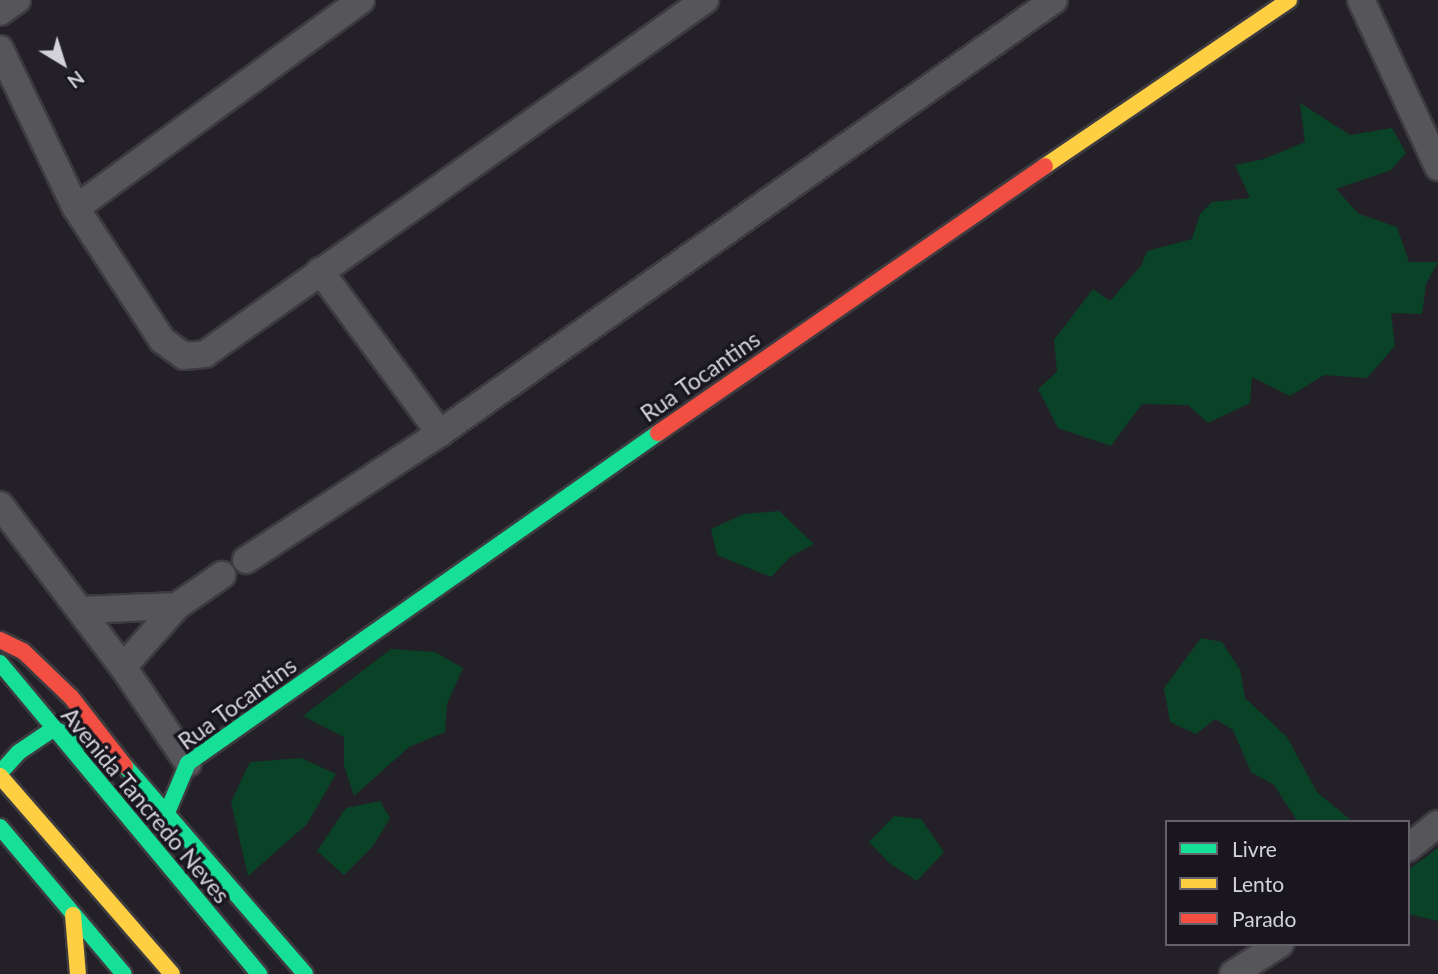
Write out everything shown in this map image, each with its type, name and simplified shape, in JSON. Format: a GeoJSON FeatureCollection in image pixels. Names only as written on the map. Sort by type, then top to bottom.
{"type":"FeatureCollection","features":[{"type":"Feature","properties":{"kind":"main road","name":"Rua Tocantins"},"geometry":{"type":"LineString","coordinates":[[166,816],[188,763],[870,284],[1289,0]]}},
{"type":"Feature","properties":{"kind":"main road"},"geometry":{"type":"LineString","coordinates":[[0,640],[23,651],[71,696],[166,816],[305,974]]}},
{"type":"Feature","properties":{"kind":"main road","name":"Avenida Tancredo Neves"},"geometry":{"type":"LineString","coordinates":[[0,663],[259,974]]}},
{"type":"Feature","properties":{"kind":"main road"},"geometry":{"type":"LineString","coordinates":[[125,766],[99,748],[53,729],[19,752],[0,774],[172,974]]}},
{"type":"Feature","properties":{"kind":"main road"},"geometry":{"type":"LineString","coordinates":[[0,827],[124,974]]}},
{"type":"Feature","properties":{"kind":"main road"},"geometry":{"type":"LineString","coordinates":[[73,915],[78,974]]}},
{"type":"Feature","properties":{"kind":"street"},"geometry":{"type":"LineString","coordinates":[[0,12],[17,0]]}},
{"type":"Feature","properties":{"kind":"street"},"geometry":{"type":"LineString","coordinates":[[76,208],[361,0]]}},
{"type":"Feature","properties":{"kind":"street"},"geometry":{"type":"LineString","coordinates":[[0,49],[76,208],[162,340],[184,356],[205,354],[705,0]]}},
{"type":"Feature","properties":{"kind":"street"},"geometry":{"type":"LineString","coordinates":[[246,559],[440,433],[1024,8],[1054,0]]}},
{"type":"Feature","properties":{"kind":"street"},"geometry":{"type":"LineString","coordinates":[[1361,0],[1438,167]]}},
{"type":"Feature","properties":{"kind":"street"},"geometry":{"type":"LineString","coordinates":[[320,271],[440,433]]}},
{"type":"Feature","properties":{"kind":"street"},"geometry":{"type":"LineString","coordinates":[[0,505],[123,667],[188,763]]}},
{"type":"Feature","properties":{"kind":"street"},"geometry":{"type":"LineString","coordinates":[[123,667],[177,606],[222,575]]}},
{"type":"Feature","properties":{"kind":"street"},"geometry":{"type":"LineString","coordinates":[[80,610],[177,606]]}},
{"type":"Feature","properties":{"kind":"street"},"geometry":{"type":"LineString","coordinates":[[1410,846],[1438,824]]}},
{"type":"Feature","properties":{"kind":"street"},"geometry":{"type":"LineString","coordinates":[[1233,974],[1277,946]]}},
{"type":"Feature","properties":{"kind":"green space"},"geometry":{"type":"Polygon","coordinates":[[[1300,103],[1350,135],[1392,128],[1406,153],[1391,170],[1336,189],[1359,214],[1397,227],[1409,262],[1438,262],[1426,284],[1422,314],[1391,313],[1395,346],[1367,378],[1324,375],[1290,396],[1252,377],[1250,403],[1208,423],[1188,405],[1142,404],[1111,446],[1058,428],[1038,389],[1057,372],[1054,340],[1093,289],[1110,301],[1141,266],[1147,251],[1192,239],[1200,214],[1212,202],[1250,198],[1235,165],[1264,159],[1305,142],[1300,103]]]}},
{"type":"Feature","properties":{"kind":"green space"},"geometry":{"type":"Polygon","coordinates":[[[779,511],[814,544],[790,557],[771,577],[717,555],[711,529],[744,514],[779,511]]]}},
{"type":"Feature","properties":{"kind":"green space"},"geometry":{"type":"Polygon","coordinates":[[[1201,638],[1222,642],[1240,670],[1245,698],[1287,737],[1317,792],[1351,820],[1297,820],[1274,785],[1251,772],[1233,730],[1215,719],[1196,734],[1170,722],[1164,688],[1201,638]]]}},
{"type":"Feature","properties":{"kind":"green space"},"geometry":{"type":"Polygon","coordinates":[[[391,649],[435,652],[463,668],[447,704],[445,732],[409,747],[354,796],[344,765],[344,737],[303,716],[391,649]]]}},
{"type":"Feature","properties":{"kind":"green space"},"geometry":{"type":"Polygon","coordinates":[[[301,758],[336,774],[307,824],[248,876],[231,802],[250,762],[301,758]]]}},
{"type":"Feature","properties":{"kind":"green space"},"geometry":{"type":"Polygon","coordinates":[[[380,801],[390,818],[373,846],[344,875],[317,851],[346,808],[380,801]]]}},
{"type":"Feature","properties":{"kind":"green space"},"geometry":{"type":"Polygon","coordinates":[[[894,816],[921,819],[944,852],[917,881],[889,863],[869,842],[894,816]]]}},
{"type":"Feature","properties":{"kind":"green space"},"geometry":{"type":"Polygon","coordinates":[[[1438,848],[1438,921],[1410,914],[1410,869],[1438,848]]]}},
{"type":"Feature","properties":{"kind":"traffic: fast"},"geometry":{"type":"LineString","coordinates":[[166,815],[188,763],[658,433]]}},
{"type":"Feature","properties":{"kind":"traffic: fast"},"geometry":{"type":"LineString","coordinates":[[0,663],[259,974]]}},
{"type":"Feature","properties":{"kind":"traffic: fast"},"geometry":{"type":"LineString","coordinates":[[0,773],[19,752],[53,729],[99,748],[125,766],[305,974]]}},
{"type":"Feature","properties":{"kind":"traffic: fast"},"geometry":{"type":"LineString","coordinates":[[0,827],[124,974]]}},
{"type":"Feature","properties":{"kind":"traffic: slow"},"geometry":{"type":"LineString","coordinates":[[1045,166],[1289,0]]}},
{"type":"Feature","properties":{"kind":"traffic: slow"},"geometry":{"type":"LineString","coordinates":[[0,776],[172,974]]}},
{"type":"Feature","properties":{"kind":"traffic: slow"},"geometry":{"type":"LineString","coordinates":[[73,915],[78,974]]}},
{"type":"Feature","properties":{"kind":"traffic: jam"},"geometry":{"type":"LineString","coordinates":[[658,433],[1045,166]]}},
{"type":"Feature","properties":{"kind":"traffic: jam"},"geometry":{"type":"LineString","coordinates":[[0,640],[23,651],[71,697],[125,766]]}}]}
